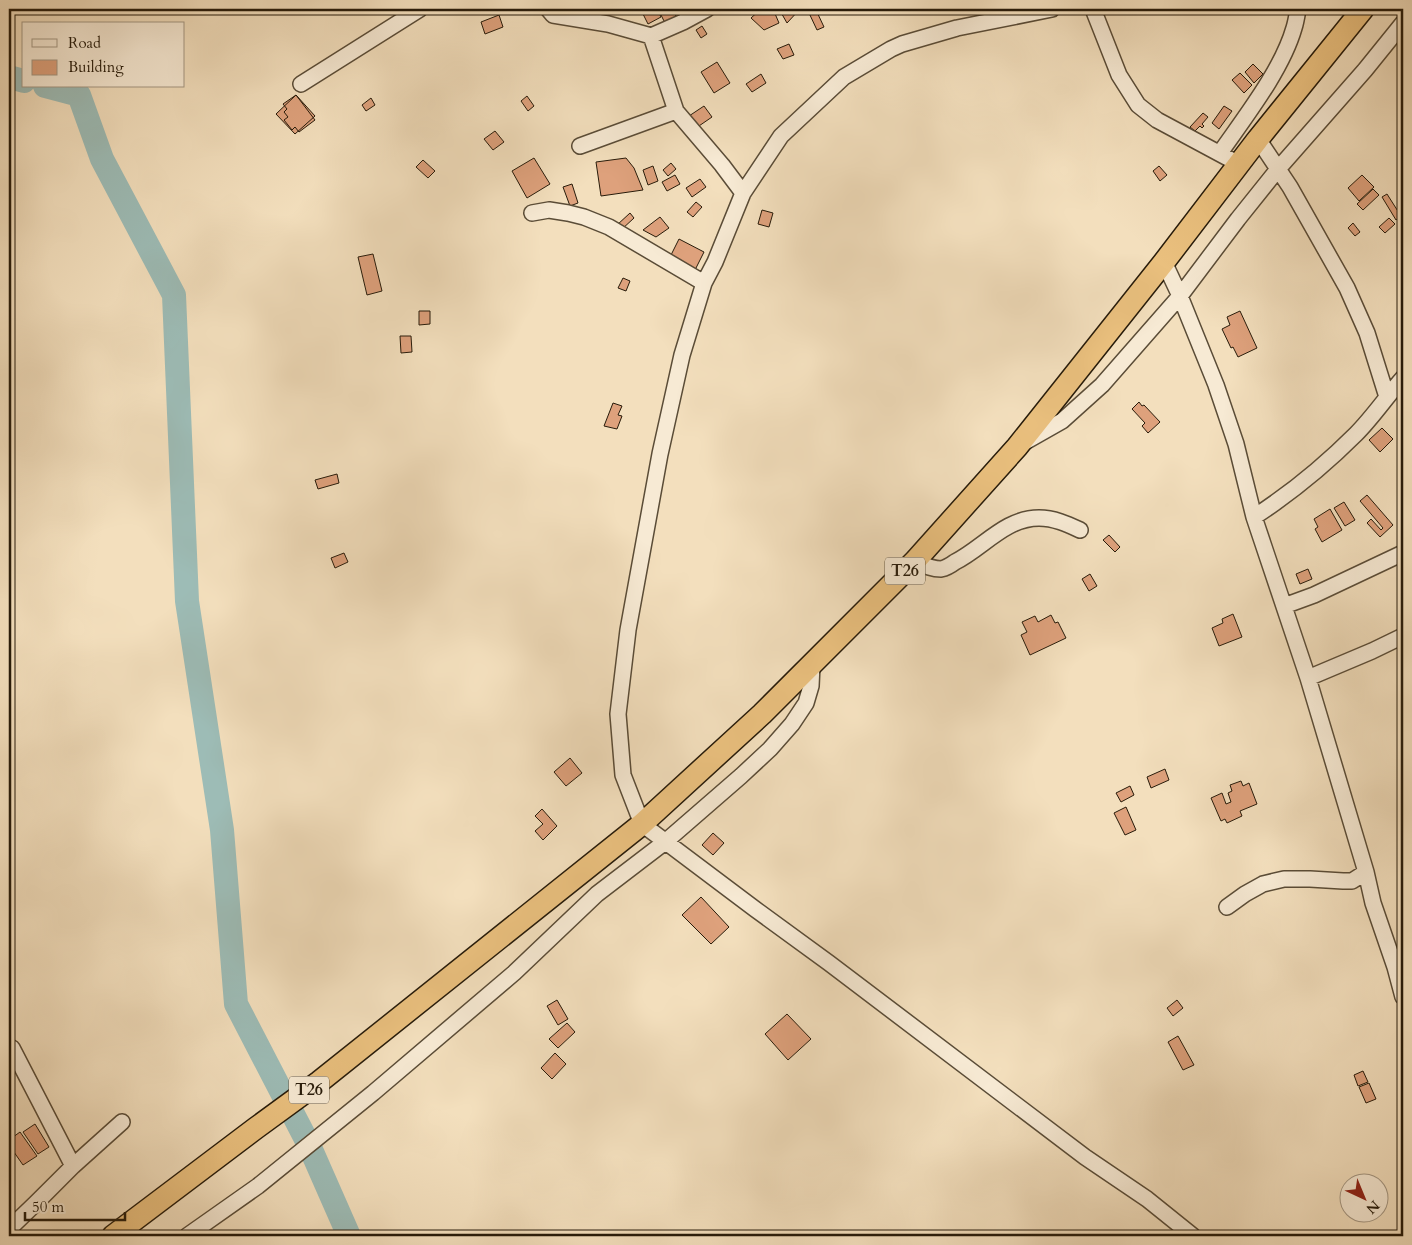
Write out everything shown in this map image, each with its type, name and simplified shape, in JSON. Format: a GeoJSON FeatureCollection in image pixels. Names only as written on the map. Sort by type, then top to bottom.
{"type":"FeatureCollection","features":[{"type":"Feature","properties":{"kind":"highway","name":"T26"},"geometry":{"type":"LineString","coordinates":[[113,1236],[319,1082],[642,824],[762,714],[812,665],[916,561],[1017,447],[1164,262],[1258,139],[1363,9]]}},
{"type":"Feature","properties":{"kind":"street"},"geometry":{"type":"LineString","coordinates":[[301,84],[420,9]]}},
{"type":"Feature","properties":{"kind":"street"},"geometry":{"type":"LineString","coordinates":[[548,9],[553,14],[608,24],[651,36],[704,10]]}},
{"type":"Feature","properties":{"kind":"street"},"geometry":{"type":"LineString","coordinates":[[1052,9],[958,28],[891,49],[838,83],[780,136],[743,194],[704,283],[682,355],[660,454],[628,630],[618,714],[623,775],[642,824],[1085,1157],[1147,1199],[1193,1236]]}},
{"type":"Feature","properties":{"kind":"street"},"geometry":{"type":"LineString","coordinates":[[1093,9],[1119,75],[1138,105],[1156,120],[1239,164]]}},
{"type":"Feature","properties":{"kind":"street"},"geometry":{"type":"LineString","coordinates":[[1220,154],[1260,95],[1283,56],[1294,28],[1298,9]]}},
{"type":"Feature","properties":{"kind":"street"},"geometry":{"type":"LineString","coordinates":[[1017,447],[1062,421],[1102,385],[1180,296],[1278,169],[1365,70],[1403,23]]}},
{"type":"Feature","properties":{"kind":"street"},"geometry":{"type":"LineString","coordinates":[[651,36],[676,111],[722,164],[743,194]]}},
{"type":"Feature","properties":{"kind":"street"},"geometry":{"type":"LineString","coordinates":[[580,146],[676,111]]}},
{"type":"Feature","properties":{"kind":"street"},"geometry":{"type":"LineString","coordinates":[[1254,516],[1281,500],[1323,465],[1357,433],[1397,390],[1367,333],[1347,288],[1295,195],[1258,139]]}},
{"type":"Feature","properties":{"kind":"street"},"geometry":{"type":"LineString","coordinates":[[532,213],[549,210],[568,213],[609,227],[704,283]]}},
{"type":"Feature","properties":{"kind":"street"},"geometry":{"type":"LineString","coordinates":[[1164,262],[1216,385],[1236,444],[1254,516],[1308,678],[1366,872],[1373,903],[1399,966],[1403,997]]}},
{"type":"Feature","properties":{"kind":"street"},"geometry":{"type":"LineString","coordinates":[[916,561],[928,568],[943,569],[964,558],[993,535],[1016,523],[1039,518],[1058,521],[1080,530]]}},
{"type":"Feature","properties":{"kind":"street"},"geometry":{"type":"LineString","coordinates":[[1284,606],[1322,591],[1403,553]]}},
{"type":"Feature","properties":{"kind":"street"},"geometry":{"type":"LineString","coordinates":[[1308,678],[1403,636]]}},
{"type":"Feature","properties":{"kind":"street"},"geometry":{"type":"LineString","coordinates":[[187,1236],[258,1186],[373,1093],[507,979],[597,894],[665,842],[741,776],[770,749],[792,724],[806,703],[811,686],[812,665]]}},
{"type":"Feature","properties":{"kind":"street"},"geometry":{"type":"LineString","coordinates":[[1228,907],[1245,894],[1263,884],[1301,879],[1343,882],[1352,880],[1366,872]]}},
{"type":"Feature","properties":{"kind":"street"},"geometry":{"type":"LineString","coordinates":[[12,1048],[73,1166]]}},
{"type":"Feature","properties":{"kind":"street"},"geometry":{"type":"LineString","coordinates":[[9,1228],[122,1122]]}},
{"type":"Feature","properties":{"kind":"building"},"geometry":{"type":"Polygon","coordinates":[[[682,9],[674,13],[677,18],[665,23],[658,11],[661,17],[648,24],[641,10],[682,9]]]}},
{"type":"Feature","properties":{"kind":"building"},"geometry":{"type":"Polygon","coordinates":[[[761,9],[773,9],[779,23],[764,30],[751,18],[761,9]]]}},
{"type":"Feature","properties":{"kind":"building"},"geometry":{"type":"Polygon","coordinates":[[[779,9],[800,9],[787,23],[779,9]]]}},
{"type":"Feature","properties":{"kind":"building"},"geometry":{"type":"Polygon","coordinates":[[[816,10],[824,27],[817,30],[809,13],[816,10]]]}},
{"type":"Feature","properties":{"kind":"building"},"geometry":{"type":"Polygon","coordinates":[[[499,15],[503,27],[485,34],[481,22],[499,15]]]}},
{"type":"Feature","properties":{"kind":"building"},"geometry":{"type":"Polygon","coordinates":[[[702,26],[707,34],[701,38],[696,30],[702,26]]]}},
{"type":"Feature","properties":{"kind":"building"},"geometry":{"type":"Polygon","coordinates":[[[789,44],[794,55],[783,59],[777,49],[789,44]]]}},
{"type":"Feature","properties":{"kind":"building"},"geometry":{"type":"Polygon","coordinates":[[[717,62],[730,83],[714,93],[701,72],[717,62]]]}},
{"type":"Feature","properties":{"kind":"building"},"geometry":{"type":"Polygon","coordinates":[[[1253,64],[1263,74],[1254,83],[1245,72],[1253,64]]]}},
{"type":"Feature","properties":{"kind":"building"},"geometry":{"type":"Polygon","coordinates":[[[1240,73],[1252,85],[1244,93],[1232,80],[1240,73]]]}},
{"type":"Feature","properties":{"kind":"building"},"geometry":{"type":"Polygon","coordinates":[[[761,74],[766,83],[752,92],[746,84],[761,74]]]}},
{"type":"Feature","properties":{"kind":"building"},"geometry":{"type":"Polygon","coordinates":[[[296,95],[315,120],[299,132],[295,127],[292,130],[284,120],[288,117],[284,112],[287,109],[283,104],[296,95]]]}},
{"type":"Feature","properties":{"kind":"building"},"geometry":{"type":"Polygon","coordinates":[[[296,95],[315,116],[295,134],[276,114],[296,95]]]}},
{"type":"Feature","properties":{"kind":"building"},"geometry":{"type":"Polygon","coordinates":[[[527,96],[534,106],[528,111],[521,101],[527,96]]]}},
{"type":"Feature","properties":{"kind":"building"},"geometry":{"type":"Polygon","coordinates":[[[371,98],[375,105],[366,111],[362,105],[371,98]]]}},
{"type":"Feature","properties":{"kind":"building"},"geometry":{"type":"Polygon","coordinates":[[[704,106],[712,117],[696,128],[689,116],[704,106]]]}},
{"type":"Feature","properties":{"kind":"building"},"geometry":{"type":"Polygon","coordinates":[[[1224,106],[1232,111],[1219,129],[1212,123],[1224,106]]]}},
{"type":"Feature","properties":{"kind":"building"},"geometry":{"type":"Polygon","coordinates":[[[1203,113],[1208,117],[1202,124],[1204,126],[1202,128],[1200,126],[1195,131],[1190,127],[1203,113]]]}},
{"type":"Feature","properties":{"kind":"building"},"geometry":{"type":"Polygon","coordinates":[[[495,131],[504,142],[493,150],[484,139],[495,131]]]}},
{"type":"Feature","properties":{"kind":"building"},"geometry":{"type":"Polygon","coordinates":[[[534,158],[550,184],[527,198],[512,171],[534,158]]]}},
{"type":"Feature","properties":{"kind":"building"},"geometry":{"type":"Polygon","coordinates":[[[626,158],[634,168],[643,190],[601,196],[596,162],[626,158]]]}},
{"type":"Feature","properties":{"kind":"building"},"geometry":{"type":"Polygon","coordinates":[[[423,160],[435,171],[428,178],[416,167],[423,160]]]}},
{"type":"Feature","properties":{"kind":"building"},"geometry":{"type":"Polygon","coordinates":[[[671,163],[676,169],[668,176],[663,170],[671,163]]]}},
{"type":"Feature","properties":{"kind":"building"},"geometry":{"type":"Polygon","coordinates":[[[653,166],[658,181],[648,185],[643,170],[653,166]]]}},
{"type":"Feature","properties":{"kind":"building"},"geometry":{"type":"Polygon","coordinates":[[[1159,166],[1167,175],[1160,181],[1153,171],[1159,166]]]}},
{"type":"Feature","properties":{"kind":"building"},"geometry":{"type":"Polygon","coordinates":[[[675,175],[680,184],[667,191],[662,182],[675,175]]]}},
{"type":"Feature","properties":{"kind":"building"},"geometry":{"type":"Polygon","coordinates":[[[1362,175],[1374,187],[1359,201],[1348,188],[1362,175]]]}},
{"type":"Feature","properties":{"kind":"building"},"geometry":{"type":"Polygon","coordinates":[[[700,179],[706,187],[692,197],[686,188],[700,179]]]}},
{"type":"Feature","properties":{"kind":"building"},"geometry":{"type":"Polygon","coordinates":[[[572,184],[578,203],[570,206],[563,187],[572,184]]]}},
{"type":"Feature","properties":{"kind":"building"},"geometry":{"type":"Polygon","coordinates":[[[1373,189],[1379,195],[1363,210],[1357,204],[1373,189]]]}},
{"type":"Feature","properties":{"kind":"building"},"geometry":{"type":"Polygon","coordinates":[[[1387,194],[1401,216],[1396,220],[1382,197],[1387,194]]]}},
{"type":"Feature","properties":{"kind":"building"},"geometry":{"type":"Polygon","coordinates":[[[696,202],[702,207],[693,217],[687,212],[696,202]]]}},
{"type":"Feature","properties":{"kind":"building"},"geometry":{"type":"Polygon","coordinates":[[[762,210],[773,213],[769,227],[758,224],[762,210]]]}},
{"type":"Feature","properties":{"kind":"building"},"geometry":{"type":"Polygon","coordinates":[[[630,213],[634,218],[621,230],[617,225],[630,213]]]}},
{"type":"Feature","properties":{"kind":"building"},"geometry":{"type":"Polygon","coordinates":[[[660,217],[669,228],[656,237],[643,230],[660,217]]]}},
{"type":"Feature","properties":{"kind":"building"},"geometry":{"type":"Polygon","coordinates":[[[1389,218],[1395,224],[1385,233],[1379,227],[1389,218]]]}},
{"type":"Feature","properties":{"kind":"building"},"geometry":{"type":"Polygon","coordinates":[[[1353,223],[1360,232],[1355,236],[1348,228],[1353,223]]]}},
{"type":"Feature","properties":{"kind":"building"},"geometry":{"type":"Polygon","coordinates":[[[679,239],[704,252],[695,270],[670,257],[679,239]]]}},
{"type":"Feature","properties":{"kind":"building"},"geometry":{"type":"Polygon","coordinates":[[[373,254],[382,291],[367,295],[358,257],[373,254]]]}},
{"type":"Feature","properties":{"kind":"building"},"geometry":{"type":"Polygon","coordinates":[[[623,278],[630,281],[626,291],[618,288],[623,278]]]}},
{"type":"Feature","properties":{"kind":"building"},"geometry":{"type":"Polygon","coordinates":[[[419,311],[430,311],[430,324],[419,325],[419,311]]]}},
{"type":"Feature","properties":{"kind":"building"},"geometry":{"type":"Polygon","coordinates":[[[1240,311],[1257,348],[1238,357],[1233,347],[1231,348],[1222,329],[1230,325],[1227,317],[1240,311]]]}},
{"type":"Feature","properties":{"kind":"building"},"geometry":{"type":"Polygon","coordinates":[[[400,336],[411,336],[412,352],[401,353],[400,336]]]}},
{"type":"Feature","properties":{"kind":"building"},"geometry":{"type":"Polygon","coordinates":[[[1139,402],[1160,422],[1148,433],[1142,426],[1145,423],[1132,409],[1139,402]]]}},
{"type":"Feature","properties":{"kind":"building"},"geometry":{"type":"Polygon","coordinates":[[[613,403],[622,406],[618,415],[622,416],[617,429],[604,426],[613,403]]]}},
{"type":"Feature","properties":{"kind":"building"},"geometry":{"type":"Polygon","coordinates":[[[1382,428],[1393,439],[1380,452],[1369,440],[1382,428]]]}},
{"type":"Feature","properties":{"kind":"building"},"geometry":{"type":"Polygon","coordinates":[[[337,474],[339,483],[318,489],[315,480],[337,474]]]}},
{"type":"Feature","properties":{"kind":"building"},"geometry":{"type":"Polygon","coordinates":[[[1367,495],[1393,525],[1380,537],[1367,523],[1371,519],[1381,530],[1383,528],[1360,501],[1367,495]]]}},
{"type":"Feature","properties":{"kind":"building"},"geometry":{"type":"Polygon","coordinates":[[[1344,502],[1355,520],[1345,526],[1334,508],[1344,502]]]}},
{"type":"Feature","properties":{"kind":"building"},"geometry":{"type":"Polygon","coordinates":[[[1330,509],[1342,530],[1322,542],[1315,529],[1318,527],[1314,519],[1330,509]]]}},
{"type":"Feature","properties":{"kind":"building"},"geometry":{"type":"Polygon","coordinates":[[[1109,535],[1120,547],[1115,552],[1103,540],[1109,535]]]}},
{"type":"Feature","properties":{"kind":"building"},"geometry":{"type":"Polygon","coordinates":[[[344,553],[348,562],[335,568],[331,558],[344,553]]]}},
{"type":"Feature","properties":{"kind":"building"},"geometry":{"type":"Polygon","coordinates":[[[1308,569],[1312,579],[1300,584],[1296,574],[1308,569]]]}},
{"type":"Feature","properties":{"kind":"building"},"geometry":{"type":"Polygon","coordinates":[[[1090,574],[1097,586],[1089,591],[1082,579],[1090,574]]]}},
{"type":"Feature","properties":{"kind":"building"},"geometry":{"type":"Polygon","coordinates":[[[1233,614],[1242,637],[1219,646],[1212,628],[1223,623],[1222,619],[1233,614]]]}},
{"type":"Feature","properties":{"kind":"building"},"geometry":{"type":"Polygon","coordinates":[[[1051,615],[1055,623],[1058,622],[1066,638],[1030,655],[1021,635],[1027,632],[1022,622],[1035,616],[1038,622],[1051,615]]]}},
{"type":"Feature","properties":{"kind":"building"},"geometry":{"type":"Polygon","coordinates":[[[570,758],[582,773],[566,786],[554,772],[570,758]]]}},
{"type":"Feature","properties":{"kind":"building"},"geometry":{"type":"Polygon","coordinates":[[[1165,769],[1169,780],[1151,788],[1147,777],[1165,769]]]}},
{"type":"Feature","properties":{"kind":"building"},"geometry":{"type":"Polygon","coordinates":[[[1241,781],[1243,786],[1249,783],[1257,804],[1240,811],[1242,816],[1227,823],[1225,819],[1221,821],[1211,798],[1222,793],[1226,804],[1231,802],[1228,793],[1232,791],[1230,785],[1241,781]]]}},
{"type":"Feature","properties":{"kind":"building"},"geometry":{"type":"Polygon","coordinates":[[[1130,786],[1134,795],[1121,802],[1116,793],[1130,786]]]}},
{"type":"Feature","properties":{"kind":"building"},"geometry":{"type":"Polygon","coordinates":[[[1126,807],[1136,830],[1125,835],[1114,813],[1126,807]]]}},
{"type":"Feature","properties":{"kind":"building"},"geometry":{"type":"Polygon","coordinates":[[[542,809],[557,826],[543,840],[535,831],[543,824],[535,816],[542,809]]]}},
{"type":"Feature","properties":{"kind":"building"},"geometry":{"type":"Polygon","coordinates":[[[713,833],[724,843],[713,855],[702,845],[713,833]]]}},
{"type":"Feature","properties":{"kind":"building"},"geometry":{"type":"Polygon","coordinates":[[[701,897],[729,927],[711,944],[682,915],[701,897]]]}},
{"type":"Feature","properties":{"kind":"building"},"geometry":{"type":"Polygon","coordinates":[[[557,1000],[568,1019],[558,1025],[547,1006],[557,1000]]]}},
{"type":"Feature","properties":{"kind":"building"},"geometry":{"type":"Polygon","coordinates":[[[1177,1000],[1183,1008],[1173,1016],[1167,1008],[1177,1000]]]}},
{"type":"Feature","properties":{"kind":"building"},"geometry":{"type":"Polygon","coordinates":[[[787,1014],[811,1039],[788,1060],[765,1034],[787,1014]]]}},
{"type":"Feature","properties":{"kind":"building"},"geometry":{"type":"Polygon","coordinates":[[[567,1023],[575,1032],[558,1048],[549,1039],[567,1023]]]}},
{"type":"Feature","properties":{"kind":"building"},"geometry":{"type":"Polygon","coordinates":[[[1178,1036],[1194,1065],[1183,1070],[1168,1042],[1178,1036]]]}},
{"type":"Feature","properties":{"kind":"building"},"geometry":{"type":"Polygon","coordinates":[[[555,1053],[566,1064],[552,1079],[541,1068],[555,1053]]]}},
{"type":"Feature","properties":{"kind":"building"},"geometry":{"type":"Polygon","coordinates":[[[1363,1071],[1368,1082],[1358,1086],[1354,1075],[1363,1071]]]}},
{"type":"Feature","properties":{"kind":"building"},"geometry":{"type":"Polygon","coordinates":[[[1369,1083],[1376,1099],[1366,1103],[1359,1087],[1369,1083]]]}},
{"type":"Feature","properties":{"kind":"building"},"geometry":{"type":"Polygon","coordinates":[[[35,1124],[49,1147],[38,1154],[23,1132],[35,1124]]]}},
{"type":"Feature","properties":{"kind":"building"},"geometry":{"type":"Polygon","coordinates":[[[20,1132],[37,1156],[23,1165],[9,1145],[9,1140],[20,1132]]]}},
{"type":"Feature","properties":{"kind":"waterway"},"geometry":{"type":"LineString","coordinates":[[9,77],[22,80]]}},
{"type":"Feature","properties":{"kind":"waterway"},"geometry":{"type":"LineString","coordinates":[[53,88],[79,95],[102,159],[174,295],[187,601],[222,830],[236,1004],[309,1145],[349,1236]]}}]}
